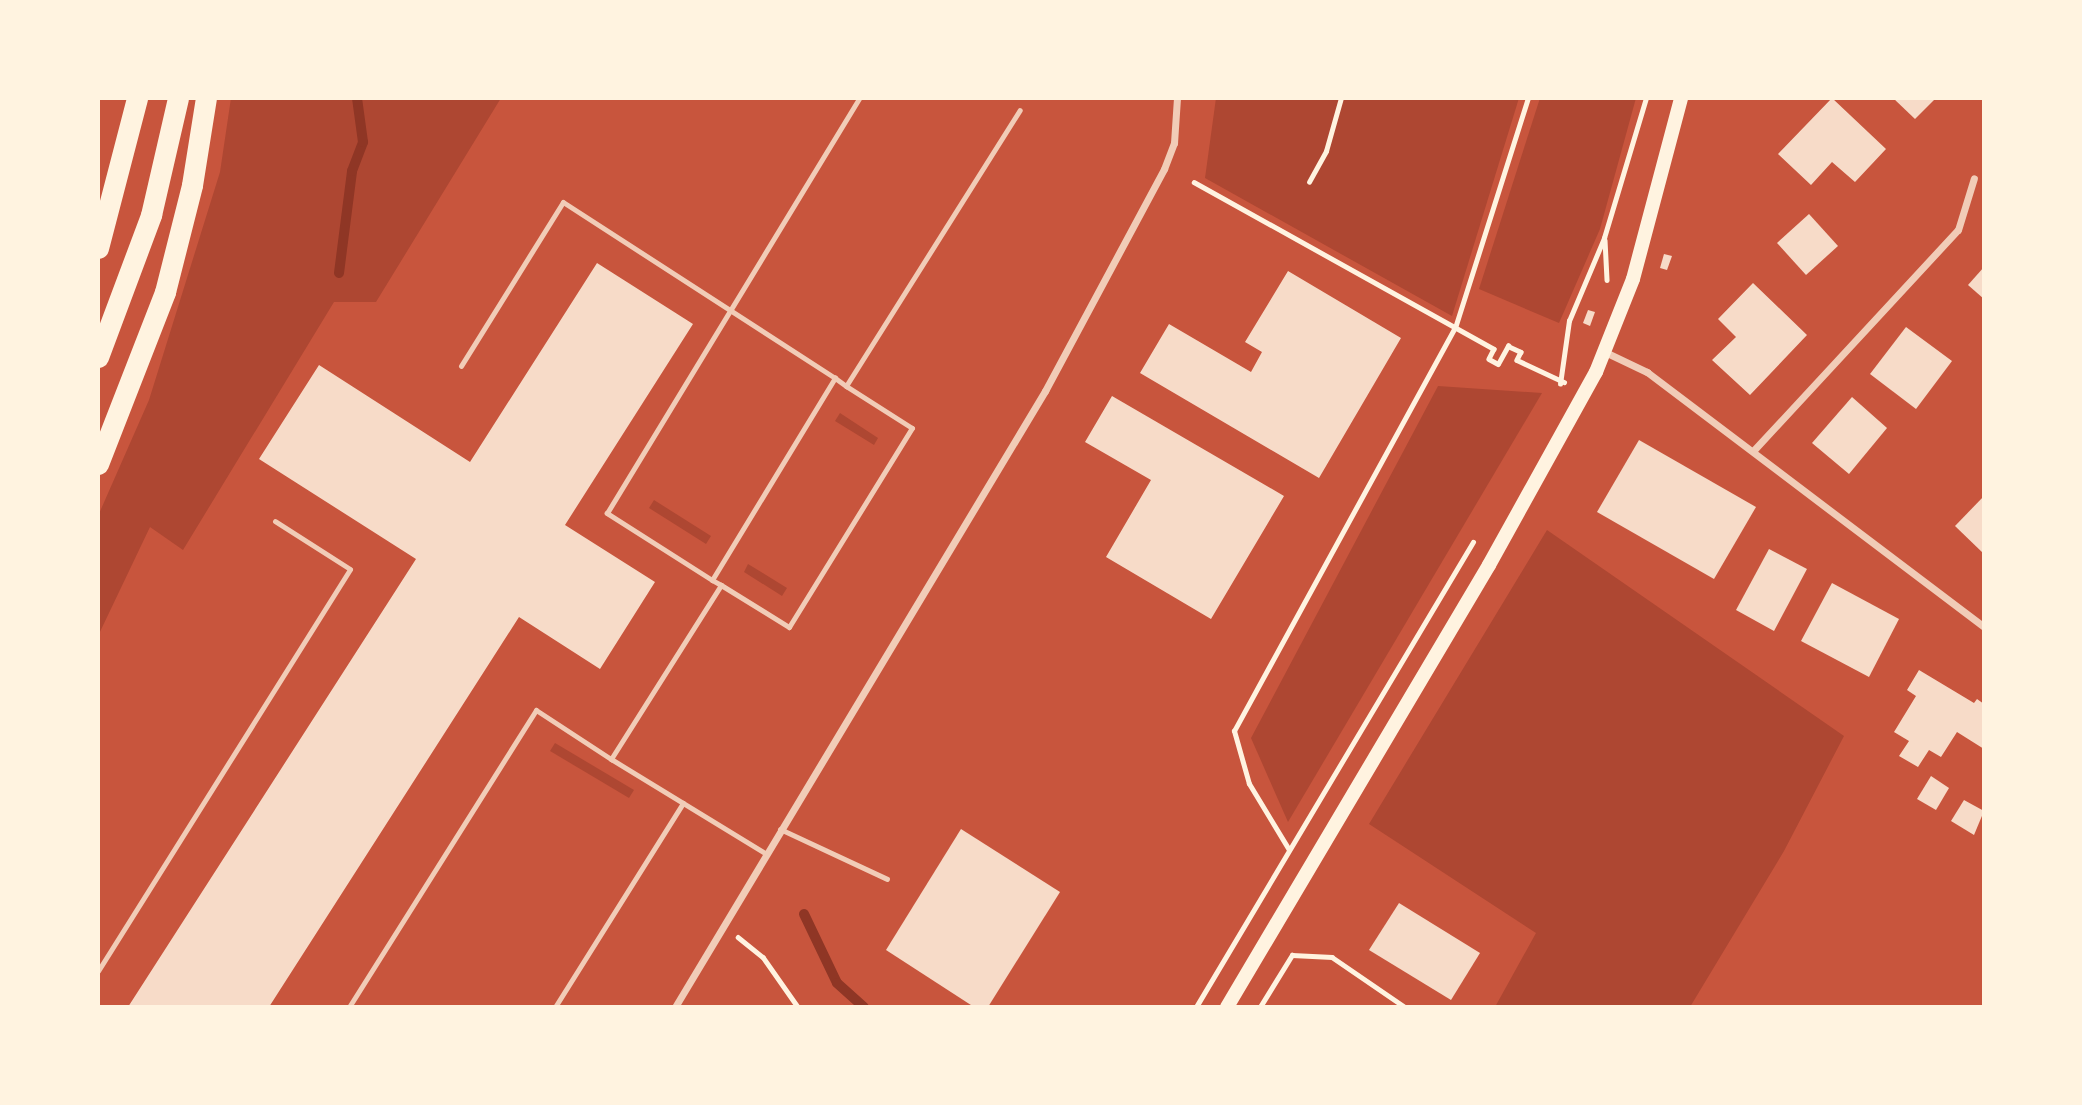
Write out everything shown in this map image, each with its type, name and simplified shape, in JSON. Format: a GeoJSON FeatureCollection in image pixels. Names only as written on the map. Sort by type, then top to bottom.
{"type":"FeatureCollection","features":[{"type":"Feature","properties":{"kind":"highway"},"geometry":{"type":"LineString","coordinates":[[98,248],[137,98]]}},
{"type":"Feature","properties":{"kind":"highway"},"geometry":{"type":"LineString","coordinates":[[98,357],[151,215],[178,98]]}},
{"type":"Feature","properties":{"kind":"highway"},"geometry":{"type":"LineString","coordinates":[[98,464],[165,292],[192,185],[206,98]]}},
{"type":"Feature","properties":{"kind":"main road"},"geometry":{"type":"LineString","coordinates":[[1227,1007],[1489,565],[1586,392],[1605,352],[1633,279],[1681,98]]}},
{"type":"Feature","properties":{"kind":"street"},"geometry":{"type":"LineString","coordinates":[[675,1007],[765,853],[1045,391],[1164,169],[1174,143],[1177,98]]}},
{"type":"Feature","properties":{"kind":"street"},"geometry":{"type":"LineString","coordinates":[[1753,451],[1958,230],[1974,178]]}},
{"type":"Feature","properties":{"kind":"street"},"geometry":{"type":"LineString","coordinates":[[1605,352],[1647,372],[1984,627]]}},
{"type":"Feature","properties":{"kind":"lane"},"geometry":{"type":"LineString","coordinates":[[461,366],[563,202],[730,310],[835,378],[846,386],[912,428],[789,627],[607,513],[730,310],[859,98]]}},
{"type":"Feature","properties":{"kind":"lane"},"geometry":{"type":"LineString","coordinates":[[846,386],[1020,110]]}},
{"type":"Feature","properties":{"kind":"lane"},"geometry":{"type":"LineString","coordinates":[[712,580],[835,378]]}},
{"type":"Feature","properties":{"kind":"lane"},"geometry":{"type":"LineString","coordinates":[[98,971],[350,569],[275,521]]}},
{"type":"Feature","properties":{"kind":"lane"},"geometry":{"type":"LineString","coordinates":[[611,759],[721,585]]}},
{"type":"Feature","properties":{"kind":"lane"},"geometry":{"type":"LineString","coordinates":[[349,1007],[536,710],[765,853]]}},
{"type":"Feature","properties":{"kind":"lane"},"geometry":{"type":"LineString","coordinates":[[555,1007],[683,803]]}},
{"type":"Feature","properties":{"kind":"lane"},"geometry":{"type":"LineString","coordinates":[[780,829],[887,879]]}},
{"type":"Feature","properties":{"kind":"path"},"geometry":{"type":"LineString","coordinates":[[1309,183],[1326,151],[1341,98]]}},
{"type":"Feature","properties":{"kind":"path"},"geometry":{"type":"LineString","coordinates":[[1290,850],[1249,785],[1234,731],[1455,328],[1528,98]]}},
{"type":"Feature","properties":{"kind":"path"},"geometry":{"type":"LineString","coordinates":[[1556,393],[1562,381],[1569,321],[1604,238],[1646,98]]}},
{"type":"Feature","properties":{"kind":"path"},"geometry":{"type":"LineString","coordinates":[[1194,182],[1494,349],[1489,359],[1498,364],[1508,346],[1521,352],[1517,360],[1586,392]]}},
{"type":"Feature","properties":{"kind":"path"},"geometry":{"type":"LineString","coordinates":[[1604,238],[1607,290]]}},
{"type":"Feature","properties":{"kind":"path"},"geometry":{"type":"LineString","coordinates":[[1196,1007],[1474,539]]}},
{"type":"Feature","properties":{"kind":"path"},"geometry":{"type":"LineString","coordinates":[[724,926],[763,957],[798,1007]]}},
{"type":"Feature","properties":{"kind":"path"},"geometry":{"type":"LineString","coordinates":[[1260,1007],[1292,955],[1332,957],[1405,1007]]}},
{"type":"Feature","properties":{"kind":"shaded area"},"geometry":{"type":"Polygon","coordinates":[[[231,98],[501,98],[376,302],[334,302],[183,550],[150,527],[98,636],[98,516],[149,400],[220,172],[231,98]]]}},
{"type":"Feature","properties":{"kind":"shaded area"},"geometry":{"type":"Polygon","coordinates":[[[1216,98],[1519,98],[1452,316],[1205,178],[1216,98]]]}},
{"type":"Feature","properties":{"kind":"shaded area"},"geometry":{"type":"Polygon","coordinates":[[[1540,98],[1636,98],[1600,229],[1559,323],[1479,289],[1540,98]]]}},
{"type":"Feature","properties":{"kind":"shaded area"},"geometry":{"type":"Polygon","coordinates":[[[1438,386],[1542,393],[1288,822],[1251,738],[1438,386]]]}},
{"type":"Feature","properties":{"kind":"shaded area"},"geometry":{"type":"Polygon","coordinates":[[[840,413],[878,438],[874,445],[835,421],[840,413]]]}},
{"type":"Feature","properties":{"kind":"shaded area"},"geometry":{"type":"Polygon","coordinates":[[[654,500],[711,536],[706,544],[649,508],[654,500]]]}},
{"type":"Feature","properties":{"kind":"shaded area"},"geometry":{"type":"Polygon","coordinates":[[[1547,530],[1844,736],[1784,851],[1690,1007],[1495,1007],[1536,933],[1369,824],[1547,530]]]}},
{"type":"Feature","properties":{"kind":"shaded area"},"geometry":{"type":"Polygon","coordinates":[[[748,564],[787,588],[782,596],[744,572],[748,564]]]}},
{"type":"Feature","properties":{"kind":"shaded area"},"geometry":{"type":"Polygon","coordinates":[[[555,743],[634,790],[629,798],[550,751],[555,743]]]}},
{"type":"Feature","properties":{"kind":"building"},"geometry":{"type":"Polygon","coordinates":[[[1832,98],[1886,149],[1855,182],[1832,162],[1811,185],[1778,154],[1832,98]]]}},
{"type":"Feature","properties":{"kind":"building"},"geometry":{"type":"Polygon","coordinates":[[[1893,98],[1936,98],[1915,119],[1893,98]]]}},
{"type":"Feature","properties":{"kind":"building"},"geometry":{"type":"Polygon","coordinates":[[[1809,214],[1838,246],[1806,275],[1777,243],[1809,214]]]}},
{"type":"Feature","properties":{"kind":"building"},"geometry":{"type":"Polygon","coordinates":[[[1664,254],[1672,256],[1667,270],[1660,268],[1664,254]]]}},
{"type":"Feature","properties":{"kind":"building"},"geometry":{"type":"Polygon","coordinates":[[[597,263],[693,324],[565,525],[655,582],[600,669],[519,617],[269,1007],[128,1007],[416,559],[259,459],[319,365],[470,462],[597,263]]]}},
{"type":"Feature","properties":{"kind":"building"},"geometry":{"type":"Polygon","coordinates":[[[1984,267],[1984,299],[1968,285],[1984,267]]]}},
{"type":"Feature","properties":{"kind":"building"},"geometry":{"type":"Polygon","coordinates":[[[1288,271],[1401,338],[1319,478],[1140,373],[1169,324],[1251,372],[1262,352],[1245,342],[1288,271]]]}},
{"type":"Feature","properties":{"kind":"building"},"geometry":{"type":"Polygon","coordinates":[[[1753,283],[1807,335],[1750,395],[1712,360],[1736,337],[1718,319],[1753,283]]]}},
{"type":"Feature","properties":{"kind":"building"},"geometry":{"type":"Polygon","coordinates":[[[1588,310],[1595,312],[1590,326],[1583,323],[1588,310]]]}},
{"type":"Feature","properties":{"kind":"building"},"geometry":{"type":"Polygon","coordinates":[[[1906,327],[1952,361],[1916,409],[1870,374],[1906,327]]]}},
{"type":"Feature","properties":{"kind":"building"},"geometry":{"type":"Polygon","coordinates":[[[1112,396],[1284,496],[1211,619],[1106,557],[1151,480],[1085,442],[1112,396]]]}},
{"type":"Feature","properties":{"kind":"building"},"geometry":{"type":"Polygon","coordinates":[[[1852,397],[1887,428],[1849,474],[1812,443],[1852,397]]]}},
{"type":"Feature","properties":{"kind":"building"},"geometry":{"type":"Polygon","coordinates":[[[1639,440],[1756,507],[1714,579],[1597,512],[1639,440]]]}},
{"type":"Feature","properties":{"kind":"building"},"geometry":{"type":"Polygon","coordinates":[[[1984,496],[1984,554],[1955,526],[1984,496]]]}},
{"type":"Feature","properties":{"kind":"building"},"geometry":{"type":"Polygon","coordinates":[[[1769,549],[1807,569],[1774,631],[1736,610],[1769,549]]]}},
{"type":"Feature","properties":{"kind":"building"},"geometry":{"type":"Polygon","coordinates":[[[1832,583],[1899,619],[1869,677],[1801,641],[1832,583]]]}},
{"type":"Feature","properties":{"kind":"building"},"geometry":{"type":"Polygon","coordinates":[[[1919,670],[1974,703],[1977,699],[1984,704],[1984,749],[1957,732],[1941,757],[1929,750],[1918,767],[1899,756],[1909,741],[1894,732],[1916,696],[1907,690],[1919,670]]]}},
{"type":"Feature","properties":{"kind":"building"},"geometry":{"type":"Polygon","coordinates":[[[1931,776],[1949,788],[1936,810],[1917,799],[1931,776]]]}},
{"type":"Feature","properties":{"kind":"building"},"geometry":{"type":"Polygon","coordinates":[[[1964,800],[1984,811],[1974,835],[1951,821],[1964,800]]]}},
{"type":"Feature","properties":{"kind":"building"},"geometry":{"type":"Polygon","coordinates":[[[961,829],[1060,892],[988,1007],[974,1007],[886,950],[961,829]]]}},
{"type":"Feature","properties":{"kind":"building"},"geometry":{"type":"Polygon","coordinates":[[[1399,903],[1480,953],[1451,1000],[1369,950],[1399,903]]]}},
{"type":"Feature","properties":{"kind":"waterway"},"geometry":{"type":"LineString","coordinates":[[339,273],[352,171],[363,142],[357,98]]}},
{"type":"Feature","properties":{"kind":"waterway"},"geometry":{"type":"LineString","coordinates":[[804,914],[837,983],[864,1007]]}}]}
